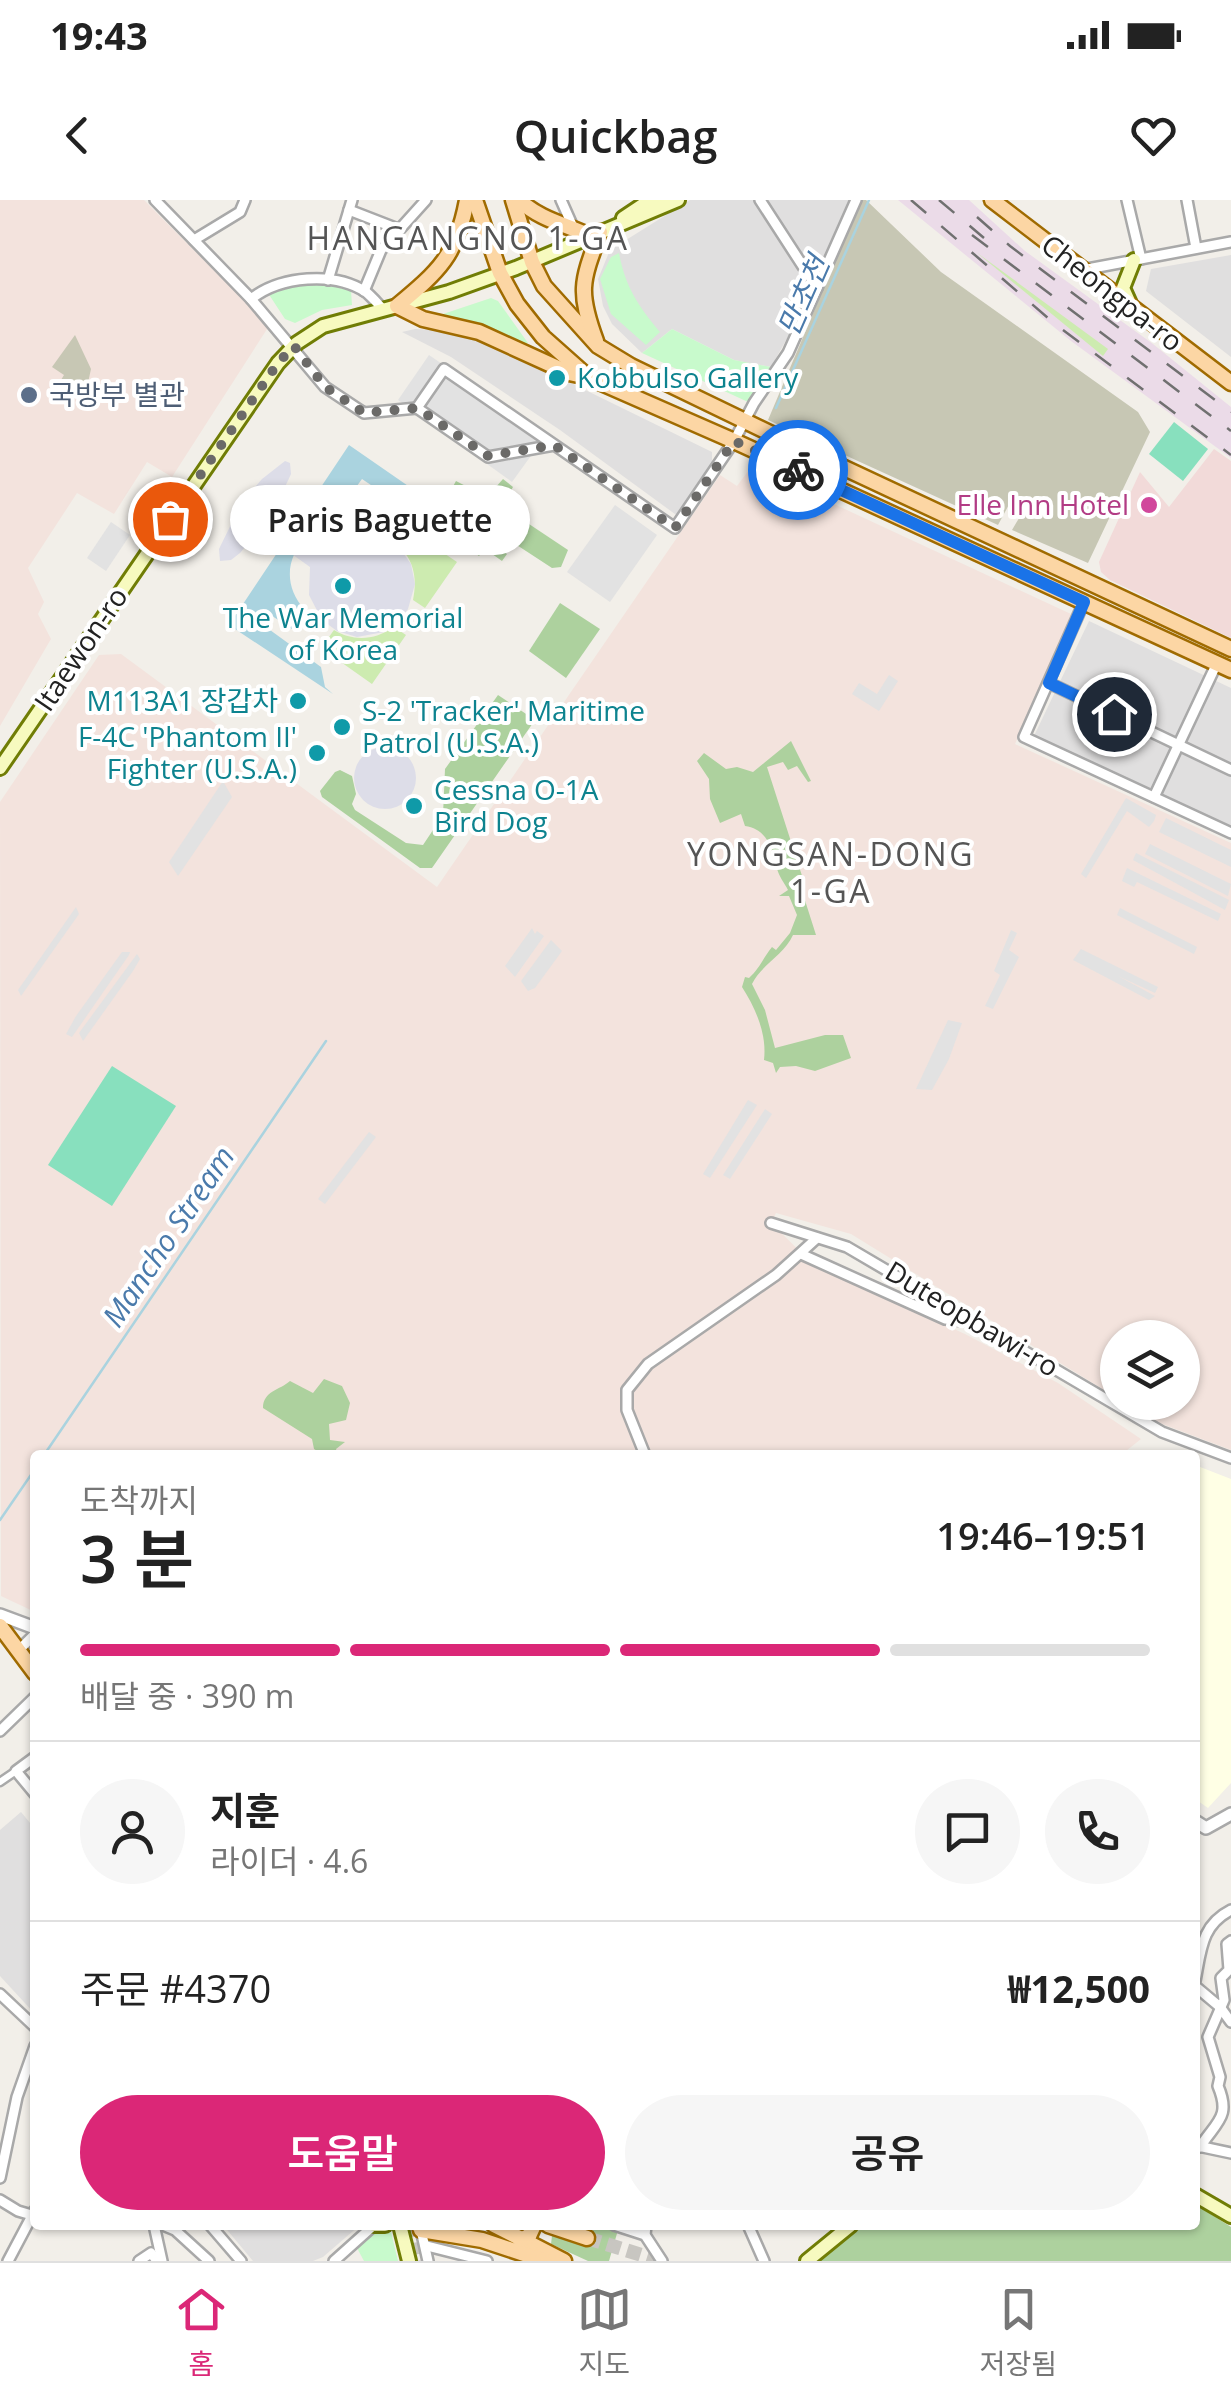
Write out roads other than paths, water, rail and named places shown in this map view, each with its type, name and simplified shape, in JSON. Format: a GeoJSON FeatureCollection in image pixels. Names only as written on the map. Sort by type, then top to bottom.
{"type":"FeatureCollection","features":[{"type":"Feature","properties":{"kind":"main road"},"geometry":{"type":"LineString","coordinates":[[516,200],[559,226],[600,232],[678,200]]}},
{"type":"Feature","properties":{"kind":"main road"},"geometry":{"type":"LineString","coordinates":[[516,200],[532,262],[544,286],[598,346],[631,366],[1231,649]]}},
{"type":"Feature","properties":{"kind":"main road"},"geometry":{"type":"LineString","coordinates":[[598,346],[582,295],[584,278],[600,232],[636,200]]}},
{"type":"Feature","properties":{"kind":"main road"},"geometry":{"type":"LineString","coordinates":[[600,232],[654,200]]}},
{"type":"Feature","properties":{"kind":"main road"},"geometry":{"type":"LineString","coordinates":[[466,201],[518,304],[542,336],[588,378]]}},
{"type":"Feature","properties":{"kind":"main road"},"geometry":{"type":"LineString","coordinates":[[390,307],[440,266],[454,247],[462,230],[466,201]]}},
{"type":"Feature","properties":{"kind":"main road","name":"Cheongpa-ro"},"geometry":{"type":"LineString","coordinates":[[994,201],[1231,384]]}},
{"type":"Feature","properties":{"kind":"main road","name":"Itaewon-ro"},"geometry":{"type":"LineString","coordinates":[[0,768],[234,426],[294,346],[330,323],[500,273],[600,232]]}},
{"type":"Feature","properties":{"kind":"main road"},"geometry":{"type":"LineString","coordinates":[[1133,310],[1123,288],[1137,260]]}},
{"type":"Feature","properties":{"kind":"main road"},"geometry":{"type":"LineString","coordinates":[[390,307],[479,332],[734,441],[1224,667]]}},
{"type":"Feature","properties":{"kind":"main road"},"geometry":{"type":"LineString","coordinates":[[0,1626],[30,1665]]}},
{"type":"Feature","properties":{"kind":"main road"},"geometry":{"type":"LineString","coordinates":[[1200,2196],[1231,2214]]}},
{"type":"Feature","properties":{"kind":"main road"},"geometry":{"type":"LineString","coordinates":[[396,2230],[409,2261]]}},
{"type":"Feature","properties":{"kind":"main road"},"geometry":{"type":"LineString","coordinates":[[423,2230],[466,2236],[545,2261]]}},
{"type":"Feature","properties":{"kind":"main road"},"geometry":{"type":"LineString","coordinates":[[503,2230],[564,2261]]}},
{"type":"Feature","properties":{"kind":"main road"},"geometry":{"type":"LineString","coordinates":[[520,2240],[532,2230]]}},
{"type":"Feature","properties":{"kind":"main road"},"geometry":{"type":"LineString","coordinates":[[563,2230],[586,2238]]}},
{"type":"Feature","properties":{"kind":"main road"},"geometry":{"type":"LineString","coordinates":[[806,2261],[845,2230]]}},
{"type":"Feature","properties":{"kind":"street"},"geometry":{"type":"LineString","coordinates":[[155,200],[294,346],[325,387],[364,413],[417,408],[488,456],[554,445]]}},
{"type":"Feature","properties":{"kind":"street"},"geometry":{"type":"LineString","coordinates":[[194,240],[240,212],[246,200]]}},
{"type":"Feature","properties":{"kind":"street"},"geometry":{"type":"LineString","coordinates":[[364,291],[381,250],[426,200]]}},
{"type":"Feature","properties":{"kind":"street"},"geometry":{"type":"LineString","coordinates":[[561,200],[573,227]]}},
{"type":"Feature","properties":{"kind":"street"},"geometry":{"type":"LineString","coordinates":[[760,200],[817,288]]}},
{"type":"Feature","properties":{"kind":"street"},"geometry":{"type":"LineString","coordinates":[[417,408],[444,369],[675,528],[788,353],[856,200]]}},
{"type":"Feature","properties":{"kind":"street"},"geometry":{"type":"LineString","coordinates":[[1127,200],[1137,260]]}},
{"type":"Feature","properties":{"kind":"street"},"geometry":{"type":"LineString","coordinates":[[1187,200],[1196,248]]}},
{"type":"Feature","properties":{"kind":"street"},"geometry":{"type":"LineString","coordinates":[[328,280],[351,205],[398,230]]}},
{"type":"Feature","properties":{"kind":"street"},"geometry":{"type":"LineString","coordinates":[[1082,270],[1231,242]]}},
{"type":"Feature","properties":{"kind":"street"},"geometry":{"type":"LineString","coordinates":[[251,299],[263,289],[286,282],[328,280],[364,291],[390,307]]}},
{"type":"Feature","properties":{"kind":"street"},"geometry":{"type":"LineString","coordinates":[[1084,602],[1024,737],[1231,833]]}},
{"type":"Feature","properties":{"kind":"street"},"geometry":{"type":"LineString","coordinates":[[1154,797],[1178,744],[1224,667]]}},
{"type":"Feature","properties":{"kind":"street"},"geometry":{"type":"LineString","coordinates":[[1049,683],[1231,770]]}},
{"type":"Feature","properties":{"kind":"street","name":"Duteopbawi-ro"},"geometry":{"type":"LineString","coordinates":[[771,1223],[847,1247],[1162,1432],[1231,1458]]}},
{"type":"Feature","properties":{"kind":"street"},"geometry":{"type":"LineString","coordinates":[[643,1450],[627,1410],[628,1390],[648,1364],[776,1275],[818,1238]]}},
{"type":"Feature","properties":{"kind":"street"},"geometry":{"type":"LineString","coordinates":[[801,1254],[945,1320],[978,1322]]}},
{"type":"Feature","properties":{"kind":"street"},"geometry":{"type":"LineString","coordinates":[[0,1615],[30,1629]]}},
{"type":"Feature","properties":{"kind":"street"},"geometry":{"type":"LineString","coordinates":[[19,1650],[30,1637]]}},
{"type":"Feature","properties":{"kind":"street"},"geometry":{"type":"LineString","coordinates":[[0,1732],[30,1702]]}},
{"type":"Feature","properties":{"kind":"street"},"geometry":{"type":"LineString","coordinates":[[0,1782],[30,1761]]}},
{"type":"Feature","properties":{"kind":"street"},"geometry":{"type":"LineString","coordinates":[[16,1771],[30,1788]]}},
{"type":"Feature","properties":{"kind":"street"},"geometry":{"type":"LineString","coordinates":[[1200,1827],[1231,1814]]}},
{"type":"Feature","properties":{"kind":"street"},"geometry":{"type":"LineString","coordinates":[[1200,1935],[1231,1910]]}},
{"type":"Feature","properties":{"kind":"street"},"geometry":{"type":"LineString","coordinates":[[1200,2143],[1226,2114],[1208,2037],[1224,2000],[1221,1978],[1230,1970],[1231,1942]]}},
{"type":"Feature","properties":{"kind":"street"},"geometry":{"type":"LineString","coordinates":[[1200,1988],[1231,2022]]}},
{"type":"Feature","properties":{"kind":"street"},"geometry":{"type":"LineString","coordinates":[[0,1994],[30,2023]]}},
{"type":"Feature","properties":{"kind":"street"},"geometry":{"type":"LineString","coordinates":[[0,2178],[16,2097],[30,2059]]}},
{"type":"Feature","properties":{"kind":"street"},"geometry":{"type":"LineString","coordinates":[[1200,2147],[1231,2152]]}},
{"type":"Feature","properties":{"kind":"street"},"geometry":{"type":"LineString","coordinates":[[0,2200],[30,2212]]}},
{"type":"Feature","properties":{"kind":"street"},"geometry":{"type":"LineString","coordinates":[[8,2261],[30,2221]]}},
{"type":"Feature","properties":{"kind":"street"},"geometry":{"type":"LineString","coordinates":[[155,2230],[160,2261]]}},
{"type":"Feature","properties":{"kind":"street"},"geometry":{"type":"LineString","coordinates":[[175,2230],[209,2261]]}},
{"type":"Feature","properties":{"kind":"street"},"geometry":{"type":"LineString","coordinates":[[214,2230],[241,2261]]}},
{"type":"Feature","properties":{"kind":"street"},"geometry":{"type":"LineString","coordinates":[[334,2261],[387,2230]]}},
{"type":"Feature","properties":{"kind":"street"},"geometry":{"type":"LineString","coordinates":[[401,2230],[427,2246],[485,2261]]}},
{"type":"Feature","properties":{"kind":"street"},"geometry":{"type":"LineString","coordinates":[[646,2230],[662,2261]]}},
{"type":"Feature","properties":{"kind":"street"},"geometry":{"type":"LineString","coordinates":[[750,2230],[764,2261]]}},
{"type":"Feature","properties":{"kind":"street"},"geometry":{"type":"LineString","coordinates":[[422,2261],[427,2246]]}},
{"type":"Feature","properties":{"kind":"street"},"geometry":{"type":"LineString","coordinates":[[140,2261],[150,2253],[160,2261]]}},
{"type":"Feature","properties":{"kind":"water"},"geometry":{"type":"Polygon","coordinates":[[[349,445],[453,517],[441,514],[426,522],[362,479],[354,490],[376,505],[364,522],[345,520],[327,524],[300,545],[292,560],[290,576],[294,593],[305,610],[292,629],[266,612],[259,622],[321,667],[325,687],[333,694],[229,625],[349,445]]]}},
{"type":"Feature","properties":{"kind":"waterway","name":"만초천"},"geometry":{"type":"LineString","coordinates":[[776,408],[869,200]]}},
{"type":"Feature","properties":{"kind":"waterway","name":"Mancho Stream"},"geometry":{"type":"LineString","coordinates":[[47,1450],[326,1041]]}},
{"type":"Feature","properties":{"kind":"waterway","name":"Mancho Stream"},"geometry":{"type":"LineString","coordinates":[[0,1520],[30,1476]]}},
{"type":"Feature","properties":{"kind":"tunnel"},"geometry":{"type":"LineString","coordinates":[[412,2230],[417,2261]]}},
{"type":"Feature","properties":{"kind":"tunnel"},"geometry":{"type":"LineString","coordinates":[[587,2238],[661,2261]]}},
{"type":"Feature","properties":{"kind":"railway"},"geometry":{"type":"LineString","coordinates":[[911,200],[1055,324],[1231,455]]}},
{"type":"Feature","properties":{"kind":"railway"},"geometry":{"type":"LineString","coordinates":[[939,200],[984,238]]}},
{"type":"Feature","properties":{"kind":"railway"},"geometry":{"type":"LineString","coordinates":[[977,217],[1231,412]]}},
{"type":"Feature","properties":{"kind":"railway"},"geometry":{"type":"LineString","coordinates":[[972,235],[1231,431]]}},
{"type":"Feature","properties":{"kind":"place","name":"Kobbulso Gallery"},"geometry":{"type":"Point","coordinates":[557,378]}},
{"type":"Feature","properties":{"kind":"place","name":"국방부 별관"},"geometry":{"type":"Point","coordinates":[29,395]}},
{"type":"Feature","properties":{"kind":"place","name":"Elle Inn Hotel"},"geometry":{"type":"Point","coordinates":[1149,505]}},
{"type":"Feature","properties":{"kind":"place","name":"Paris Baguette"},"geometry":{"type":"Point","coordinates":[170,519]}},
{"type":"Feature","properties":{"kind":"place","name":"The War Memorial of Korea"},"geometry":{"type":"Point","coordinates":[343,586]}},
{"type":"Feature","properties":{"kind":"place","name":"M113A1 장갑차"},"geometry":{"type":"Point","coordinates":[298,701]}},
{"type":"Feature","properties":{"kind":"place","name":"S-2 'Tracker' Maritime Patrol (U.S.A.)"},"geometry":{"type":"Point","coordinates":[342,727]}},
{"type":"Feature","properties":{"kind":"place","name":"F-4C 'Phantom II' Fighter (U.S.A.)"},"geometry":{"type":"Point","coordinates":[317,753]}},
{"type":"Feature","properties":{"kind":"place","name":"Cessna O-1A Bird Dog"},"geometry":{"type":"Point","coordinates":[414,806]}},
{"type":"Feature","properties":{"kind":"district","name":"HANGANGNO 1-GA"},"geometry":{"type":"Point","coordinates":[468,239]}},
{"type":"Feature","properties":{"kind":"district","name":"YONGSAN-DONG 1-GA"},"geometry":{"type":"Point","coordinates":[831,874]}}]}
